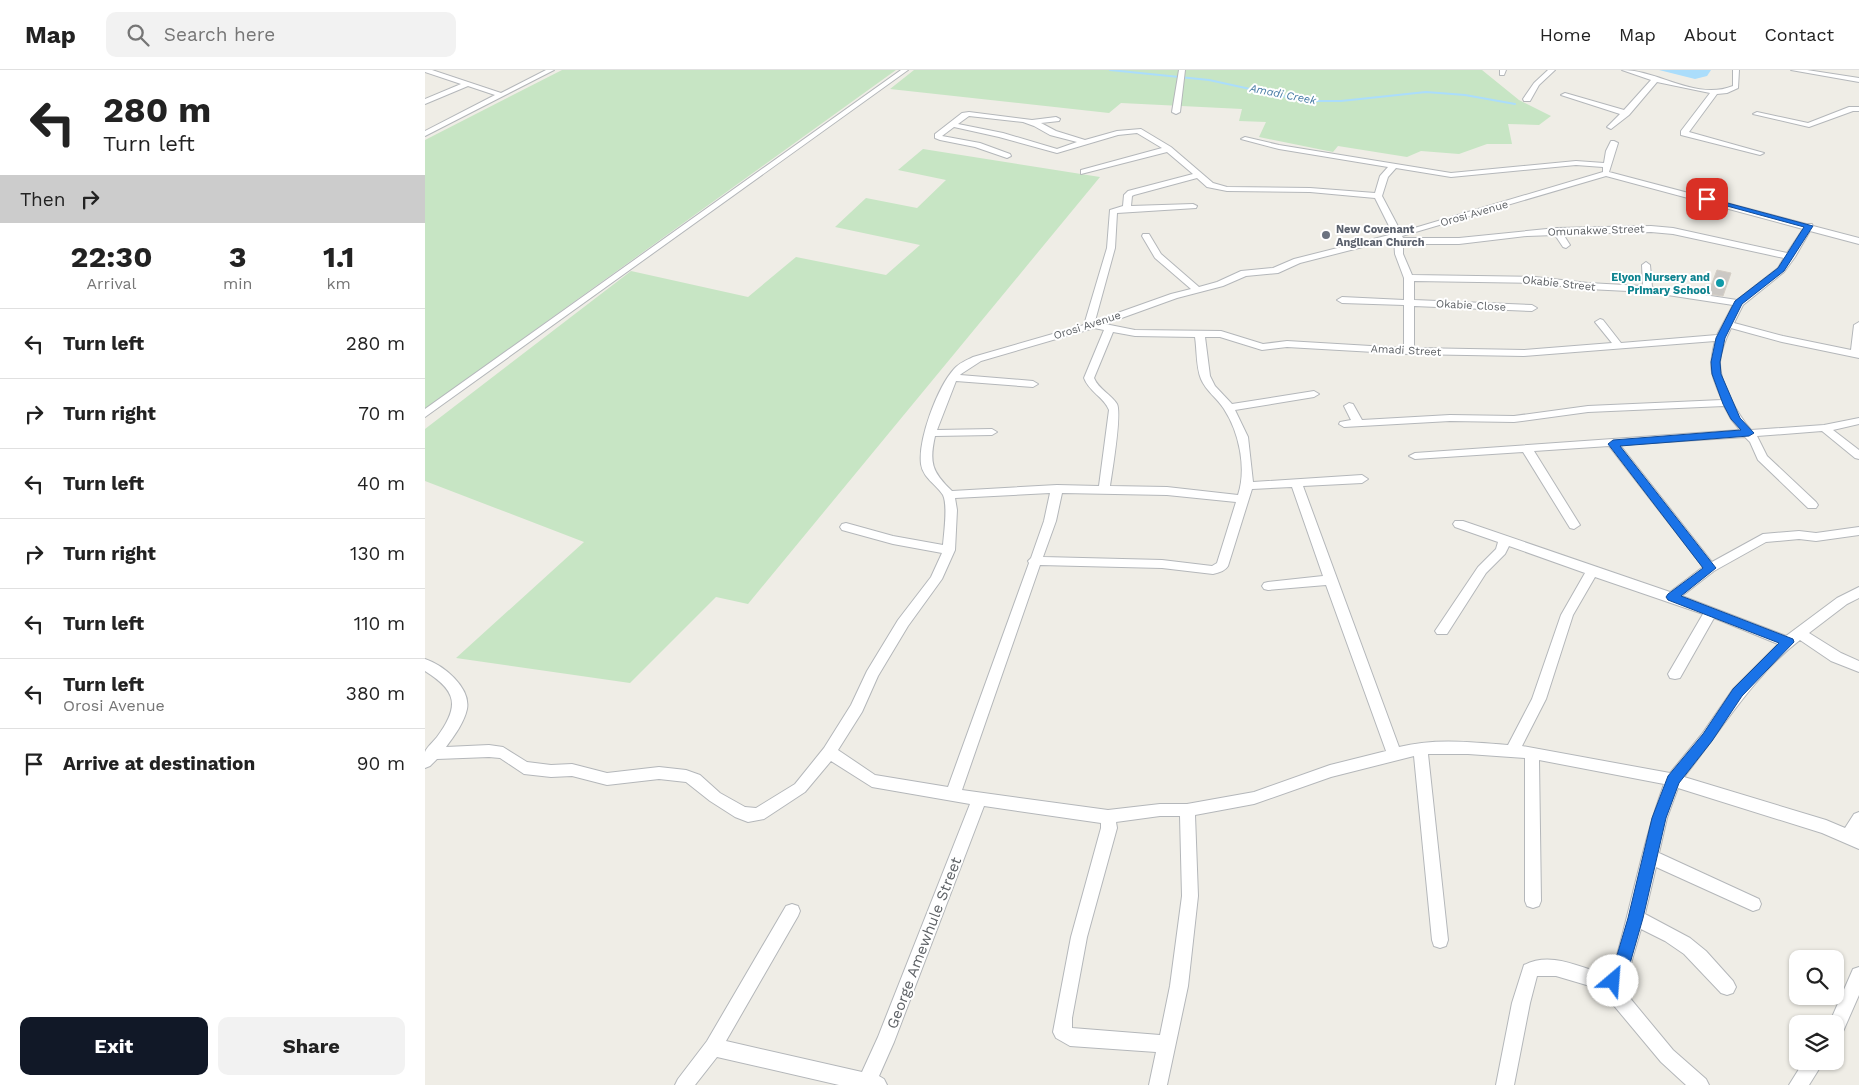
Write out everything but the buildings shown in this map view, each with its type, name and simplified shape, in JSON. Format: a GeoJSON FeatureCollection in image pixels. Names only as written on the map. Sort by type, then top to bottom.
{"type":"FeatureCollection","features":[{"type":"Feature","properties":{"kind":"street"},"geometry":{"type":"LineString","coordinates":[[425,70],[501,96]]}},
{"type":"Feature","properties":{"kind":"street"},"geometry":{"type":"LineString","coordinates":[[425,134],[551,70]]}},
{"type":"Feature","properties":{"kind":"street"},"geometry":{"type":"LineString","coordinates":[[425,414],[905,70]]}},
{"type":"Feature","properties":{"kind":"street"},"geometry":{"type":"LineString","coordinates":[[1527,99],[1536,84],[1552,70]]}},
{"type":"Feature","properties":{"kind":"street"},"geometry":{"type":"LineString","coordinates":[[1625,70],[1715,92],[1726,91],[1736,87],[1736,70]]}},
{"type":"Feature","properties":{"kind":"street"},"geometry":{"type":"LineString","coordinates":[[1794,70],[1859,80]]}},
{"type":"Feature","properties":{"kind":"street"},"geometry":{"type":"LineString","coordinates":[[1176,112],[1181,74]]}},
{"type":"Feature","properties":{"kind":"street"},"geometry":{"type":"LineString","coordinates":[[1611,127],[1627,113],[1656,78]]}},
{"type":"Feature","properties":{"kind":"street"},"geometry":{"type":"LineString","coordinates":[[425,102],[468,84]]}},
{"type":"Feature","properties":{"kind":"street"},"geometry":{"type":"LineString","coordinates":[[1715,92],[1684,133],[1760,153]]}},
{"type":"Feature","properties":{"kind":"street"},"geometry":{"type":"LineString","coordinates":[[1565,95],[1627,113]]}},
{"type":"Feature","properties":{"kind":"street"},"geometry":{"type":"LineString","coordinates":[[1757,114],[1809,125],[1852,109],[1859,109]]}},
{"type":"Feature","properties":{"kind":"street"},"geometry":{"type":"LineString","coordinates":[[1007,156],[977,145],[938,137],[969,114],[1034,122],[1055,119]]}},
{"type":"Feature","properties":{"kind":"street"},"geometry":{"type":"LineString","coordinates":[[1034,122],[1053,133],[1084,142]]}},
{"type":"Feature","properties":{"kind":"street"},"geometry":{"type":"LineString","coordinates":[[953,125],[1001,135],[1057,151],[1117,133],[1134,131],[1146,135],[1168,149],[1210,184],[1227,189],[1310,190],[1378,196]]}},
{"type":"Feature","properties":{"kind":"street"},"geometry":{"type":"LineString","coordinates":[[977,145],[1001,135]]}},
{"type":"Feature","properties":{"kind":"street"},"geometry":{"type":"LineString","coordinates":[[1245,139],[1437,174],[1461,175],[1576,163],[1606,169],[1859,241]]}},
{"type":"Feature","properties":{"kind":"street"},"geometry":{"type":"LineString","coordinates":[[1606,169],[1609,151],[1615,143]]}},
{"type":"Feature","properties":{"kind":"street"},"geometry":{"type":"LineString","coordinates":[[1084,172],[1168,149]]}},
{"type":"Feature","properties":{"kind":"street"},"geometry":{"type":"LineString","coordinates":[[1394,166],[1384,176],[1378,196],[1398,238],[1399,254],[1409,278],[1409,351]]}},
{"type":"Feature","properties":{"kind":"street","name":"Orosi Avenue"},"geometry":{"type":"LineString","coordinates":[[954,378],[957,372],[967,364],[1006,350],[1092,326],[1134,309],[1220,284],[1249,272],[1275,271],[1297,261],[1398,238],[1606,169]]}},
{"type":"Feature","properties":{"kind":"street"},"geometry":{"type":"LineString","coordinates":[[1127,206],[1128,195],[1131,193],[1200,175]]}},
{"type":"Feature","properties":{"kind":"street"},"geometry":{"type":"LineString","coordinates":[[1092,326],[1098,289],[1111,248],[1113,212],[1193,206]]}},
{"type":"Feature","properties":{"kind":"street"},"geometry":{"type":"LineString","coordinates":[[1809,226],[1781,270],[1739,303],[1721,338],[1715,362],[1716,374],[1728,404],[1736,419],[1749,433],[1761,458],[1812,506]]}},
{"type":"Feature","properties":{"kind":"street","name":"Omunakwe Street"},"geometry":{"type":"LineString","coordinates":[[1398,238],[1459,240],[1527,233],[1662,229],[1791,257]]}},
{"type":"Feature","properties":{"kind":"street"},"geometry":{"type":"LineString","coordinates":[[1557,232],[1566,245]]}},
{"type":"Feature","properties":{"kind":"street"},"geometry":{"type":"LineString","coordinates":[[1146,236],[1158,256],[1198,290]]}},
{"type":"Feature","properties":{"kind":"street"},"geometry":{"type":"LineString","coordinates":[[1647,264],[1648,289]]}},
{"type":"Feature","properties":{"kind":"street","name":"Okabie Street"},"geometry":{"type":"LineString","coordinates":[[1409,278],[1520,279],[1600,287],[1648,289],[1739,303]]}},
{"type":"Feature","properties":{"kind":"street","name":"Okabie Close"},"geometry":{"type":"LineString","coordinates":[[1342,300],[1532,308]]}},
{"type":"Feature","properties":{"kind":"street"},"geometry":{"type":"LineString","coordinates":[[1600,322],[1618,345]]}},
{"type":"Feature","properties":{"kind":"street"},"geometry":{"type":"LineString","coordinates":[[1727,324],[1782,339],[1857,355],[1859,325]]}},
{"type":"Feature","properties":{"kind":"street","name":"Amadi Street"},"geometry":{"type":"LineString","coordinates":[[1092,326],[1142,333],[1213,333],[1229,336],[1262,347],[1287,344],[1409,351],[1524,353],[1721,338]]}},
{"type":"Feature","properties":{"kind":"street"},"geometry":{"type":"LineString","coordinates":[[1104,490],[1114,410],[1112,402],[1091,386],[1089,378],[1109,329]]}},
{"type":"Feature","properties":{"kind":"street"},"geometry":{"type":"LineString","coordinates":[[1034,561],[1162,564],[1217,568],[1222,566],[1247,486],[1243,437],[1229,408],[1211,387],[1205,376],[1200,334]]}},
{"type":"Feature","properties":{"kind":"street"},"geometry":{"type":"LineString","coordinates":[[429,757],[489,751],[503,753],[524,768],[551,771],[572,770],[607,779],[659,773],[686,776],[700,783],[715,797],[740,812],[753,815],[759,814],[800,788],[829,752],[857,708],[872,675],[903,623],[936,578],[949,550],[951,510],[949,495],[937,483],[927,468],[926,456],[929,433],[954,378],[1033,384]]}},
{"type":"Feature","properties":{"kind":"street"},"geometry":{"type":"LineString","coordinates":[[1229,408],[1314,394]]}},
{"type":"Feature","properties":{"kind":"street"},"geometry":{"type":"LineString","coordinates":[[1344,424],[1451,418],[1514,419],[1587,409],[1728,404]]}},
{"type":"Feature","properties":{"kind":"street"},"geometry":{"type":"LineString","coordinates":[[1349,406],[1358,423]]}},
{"type":"Feature","properties":{"kind":"street"},"geometry":{"type":"LineString","coordinates":[[1415,456],[1613,444],[1824,428],[1859,421]]}},
{"type":"Feature","properties":{"kind":"street"},"geometry":{"type":"LineString","coordinates":[[1824,428],[1859,456]]}},
{"type":"Feature","properties":{"kind":"street"},"geometry":{"type":"LineString","coordinates":[[929,433],[992,432]]}},
{"type":"Feature","properties":{"kind":"street"},"geometry":{"type":"LineString","coordinates":[[1613,444],[1710,568]]}},
{"type":"Feature","properties":{"kind":"street"},"geometry":{"type":"LineString","coordinates":[[1527,448],[1574,525]]}},
{"type":"Feature","properties":{"kind":"street"},"geometry":{"type":"LineString","coordinates":[[1247,486],[1362,479]]}},
{"type":"Feature","properties":{"kind":"street"},"geometry":{"type":"LineString","coordinates":[[1296,483],[1361,670],[1394,754]]}},
{"type":"Feature","properties":{"kind":"street"},"geometry":{"type":"LineString","coordinates":[[953,794],[1034,561],[1050,521],[1057,489]]}},
{"type":"Feature","properties":{"kind":"street"},"geometry":{"type":"LineString","coordinates":[[949,495],[1057,489],[1167,491],[1243,499]]}},
{"type":"Feature","properties":{"kind":"street"},"geometry":{"type":"LineString","coordinates":[[1459,524],[1672,597],[1788,642]]}},
{"type":"Feature","properties":{"kind":"street"},"geometry":{"type":"LineString","coordinates":[[846,527],[893,540],[949,550]]}},
{"type":"Feature","properties":{"kind":"street"},"geometry":{"type":"LineString","coordinates":[[1672,597],[1710,568],[1763,538],[1799,535],[1816,537],[1859,531]]}},
{"type":"Feature","properties":{"kind":"street"},"geometry":{"type":"LineString","coordinates":[[1442,631],[1482,570],[1501,551],[1505,540]]}},
{"type":"Feature","properties":{"kind":"street"},"geometry":{"type":"LineString","coordinates":[[1512,751],[1539,699],[1567,615],[1592,571]]}},
{"type":"Feature","properties":{"kind":"street"},"geometry":{"type":"LineString","coordinates":[[1268,586],[1331,580]]}},
{"type":"Feature","properties":{"kind":"street"},"geometry":{"type":"LineString","coordinates":[[1505,1085],[1521,1003],[1530,971],[1534,967],[1545,966],[1605,982],[1613,981],[1620,974],[1636,918],[1659,818],[1673,780],[1707,738],[1737,693],[1788,642],[1842,601],[1859,592]]}},
{"type":"Feature","properties":{"kind":"street"},"geometry":{"type":"LineString","coordinates":[[1675,674],[1711,612]]}},
{"type":"Feature","properties":{"kind":"street"},"geometry":{"type":"LineString","coordinates":[[1801,634],[1836,657],[1859,667]]}},
{"type":"Feature","properties":{"kind":"street"},"geometry":{"type":"LineString","coordinates":[[425,664],[448,680],[457,693],[460,708],[453,722],[429,757]]}},
{"type":"Feature","properties":{"kind":"street"},"geometry":{"type":"LineString","coordinates":[[829,752],[872,781],[979,799],[1108,817],[1160,810],[1187,810],[1254,798],[1331,771],[1420,748],[1468,748],[1531,753],[1673,780],[1826,827],[1854,840],[1859,819]]}},
{"type":"Feature","properties":{"kind":"street"},"geometry":{"type":"LineString","coordinates":[[1420,748],[1440,940]]}},
{"type":"Feature","properties":{"kind":"street"},"geometry":{"type":"LineString","coordinates":[[1531,753],[1533,901]]}},
{"type":"Feature","properties":{"kind":"street","name":"George Amewhule Street"},"geometry":{"type":"LineString","coordinates":[[870,1084],[979,799]]}},
{"type":"Feature","properties":{"kind":"street"},"geometry":{"type":"LineString","coordinates":[[1158,1085],[1179,986],[1190,896],[1187,810]]}},
{"type":"Feature","properties":{"kind":"street"},"geometry":{"type":"LineString","coordinates":[[1108,817],[1109,828],[1079,937],[1062,1032],[1070,1037],[1167,1044]]}},
{"type":"Feature","properties":{"kind":"street"},"geometry":{"type":"LineString","coordinates":[[1650,857],[1753,904]]}},
{"type":"Feature","properties":{"kind":"street"},"geometry":{"type":"LineString","coordinates":[[684,1085],[713,1046],[792,911]]}},
{"type":"Feature","properties":{"kind":"street"},"geometry":{"type":"LineString","coordinates":[[1636,918],[1688,946],[1700,957],[1711,973],[1727,987]]}},
{"type":"Feature","properties":{"kind":"street"},"geometry":{"type":"LineString","coordinates":[[1842,1015],[1859,975]]}},
{"type":"Feature","properties":{"kind":"street"},"geometry":{"type":"LineString","coordinates":[[1605,982],[1667,1056],[1700,1085]]}},
{"type":"Feature","properties":{"kind":"street"},"geometry":{"type":"LineString","coordinates":[[713,1046],[870,1084]]}},
{"type":"Feature","properties":{"kind":"street"},"geometry":{"type":"LineString","coordinates":[[1798,1085],[1809,1070]]}},
{"type":"Feature","properties":{"kind":"green space"},"geometry":{"type":"Polygon","coordinates":[[[562,70],[896,70],[425,409],[425,140],[562,70]]]}},
{"type":"Feature","properties":{"kind":"green space"},"geometry":{"type":"Polygon","coordinates":[[[914,70],[1482,70],[1519,100],[1551,116],[1539,125],[1508,124],[1512,144],[1487,144],[1459,154],[1421,151],[1407,157],[1338,146],[1333,152],[1259,137],[1266,122],[1239,121],[1242,109],[1121,103],[1109,113],[890,89],[914,70]]]}},
{"type":"Feature","properties":{"kind":"green space"},"geometry":{"type":"Polygon","coordinates":[[[923,149],[1100,177],[748,604],[716,597],[630,683],[456,658],[584,542],[425,481],[425,429],[631,271],[748,297],[796,257],[886,275],[920,245],[835,227],[866,198],[917,208],[946,180],[898,170],[923,149]]]}},
{"type":"Feature","properties":{"kind":"water"},"geometry":{"type":"Polygon","coordinates":[[[1659,70],[1711,70],[1707,76],[1695,79],[1659,70]]]}},
{"type":"Feature","properties":{"kind":"waterway","name":"Amadi Creek"},"geometry":{"type":"LineString","coordinates":[[1110,70],[1209,80],[1292,98],[1316,101],[1341,101],[1426,92],[1465,95],[1515,104]]}},
{"type":"Feature","properties":{"kind":"place","name":"New Covenant Anglican Church"},"geometry":{"type":"Point","coordinates":[1326,235]}},
{"type":"Feature","properties":{"kind":"place","name":"Elyon Nursery and Primary School"},"geometry":{"type":"Point","coordinates":[1720,283]}},
{"type":"Feature","properties":{"kind":"route"},"geometry":{"type":"LineString","coordinates":[[1613,981],[1620,974],[1636,918],[1659,818],[1673,780],[1691,760],[1737,693],[1788,642],[1672,597],[1710,568],[1613,444],[1749,433],[1736,419],[1716,374],[1715,362],[1721,338],[1739,303],[1781,270],[1809,226],[1707,199]]}}]}
